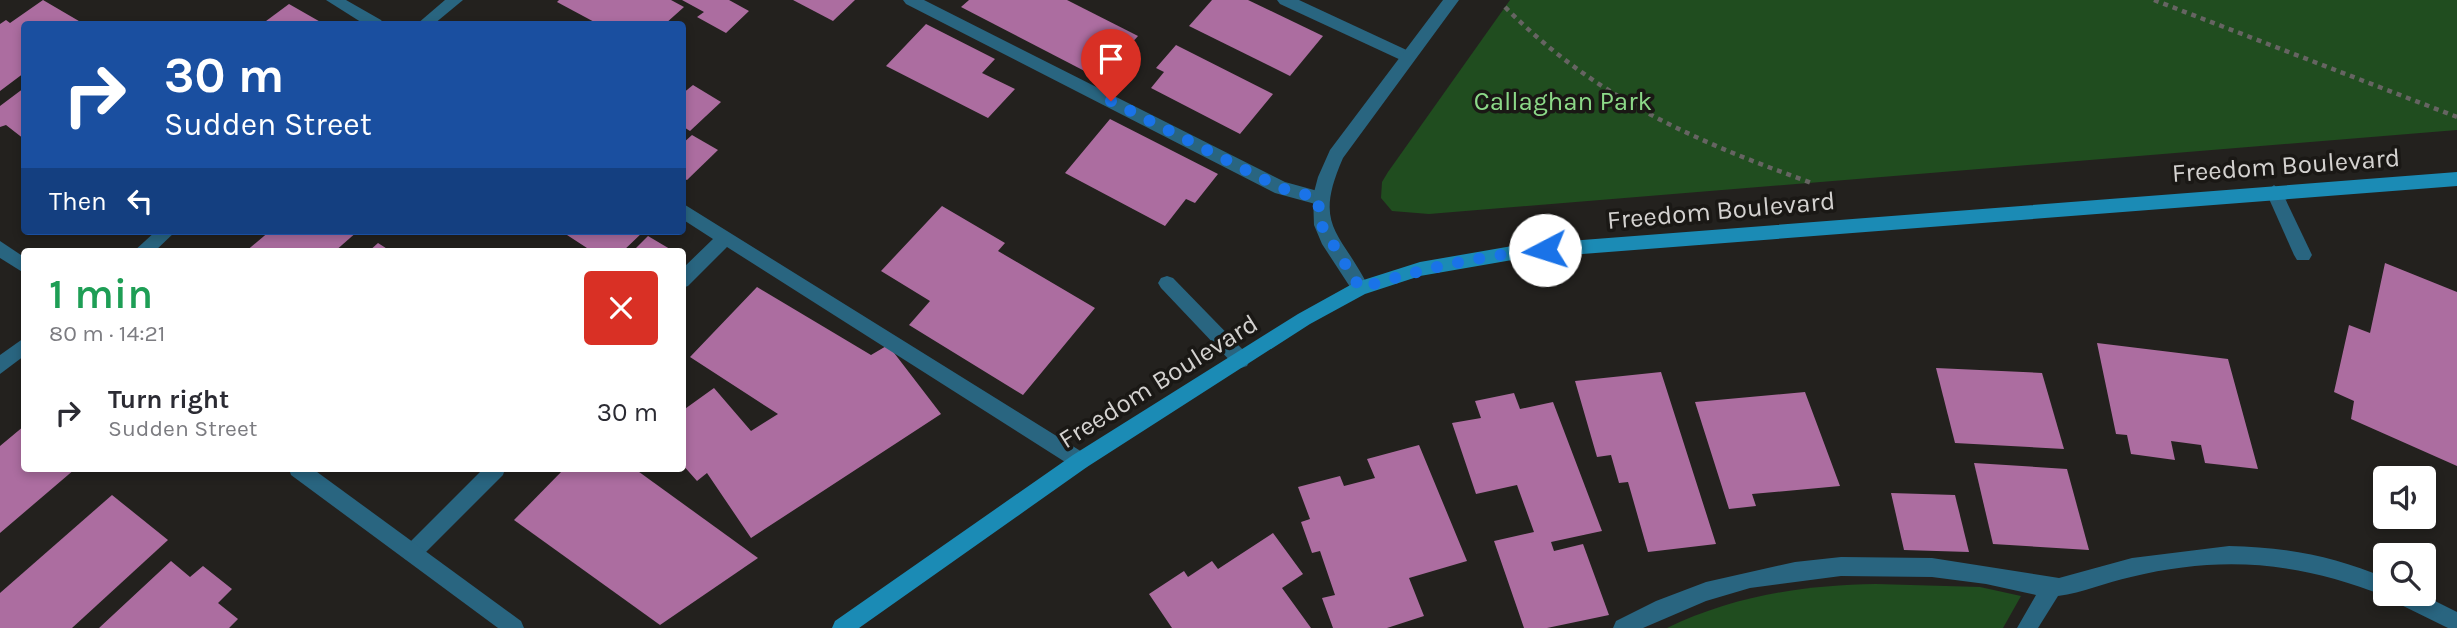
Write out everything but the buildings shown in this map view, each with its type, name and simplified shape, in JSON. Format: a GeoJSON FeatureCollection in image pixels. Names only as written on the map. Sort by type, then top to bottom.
{"type":"FeatureCollection","features":[{"type":"Feature","properties":{"kind":"main road","name":"Freedom Boulevard"},"geometry":{"type":"LineString","coordinates":[[842,628],[1080,461],[1304,319],[1360,288],[1420,269],[1518,252],[2457,179]]}},
{"type":"Feature","properties":{"kind":"street"},"geometry":{"type":"LineString","coordinates":[[334,0],[371,21]]}},
{"type":"Feature","properties":{"kind":"street"},"geometry":{"type":"LineString","coordinates":[[428,21],[455,0]]}},
{"type":"Feature","properties":{"kind":"street"},"geometry":{"type":"LineString","coordinates":[[911,0],[1281,188],[1318,198]]}},
{"type":"Feature","properties":{"kind":"street"},"geometry":{"type":"LineString","coordinates":[[1284,0],[1408,57]]}},
{"type":"Feature","properties":{"kind":"street"},"geometry":{"type":"LineString","coordinates":[[1360,288],[1320,223],[1318,198],[1336,155],[1451,0]]}},
{"type":"Feature","properties":{"kind":"street"},"geometry":{"type":"LineString","coordinates":[[2274,192],[2303,255]]}},
{"type":"Feature","properties":{"kind":"street"},"geometry":{"type":"LineString","coordinates":[[686,212],[1080,461]]}},
{"type":"Feature","properties":{"kind":"street"},"geometry":{"type":"LineString","coordinates":[[147,248],[162,235]]}},
{"type":"Feature","properties":{"kind":"street"},"geometry":{"type":"LineString","coordinates":[[686,277],[726,237]]}},
{"type":"Feature","properties":{"kind":"street"},"geometry":{"type":"LineString","coordinates":[[0,248],[21,264]]}},
{"type":"Feature","properties":{"kind":"street"},"geometry":{"type":"LineString","coordinates":[[1167,283],[1241,360]]}},
{"type":"Feature","properties":{"kind":"street"},"geometry":{"type":"LineString","coordinates":[[0,366],[21,348]]}},
{"type":"Feature","properties":{"kind":"street"},"geometry":{"type":"LineString","coordinates":[[302,472],[514,628]]}},
{"type":"Feature","properties":{"kind":"street"},"geometry":{"type":"LineString","coordinates":[[412,553],[493,472]]}},
{"type":"Feature","properties":{"kind":"street"},"geometry":{"type":"LineString","coordinates":[[1623,628],[1666,606],[1708,590],[1803,570],[1853,567],[1926,569],[1976,573],[2052,587],[2134,567],[2243,554],[2304,559],[2373,583]]}},
{"type":"Feature","properties":{"kind":"street"},"geometry":{"type":"LineString","coordinates":[[2027,628],[2052,587]]}},
{"type":"Feature","properties":{"kind":"street"},"geometry":{"type":"LineString","coordinates":[[2424,606],[2457,622]]}},
{"type":"Feature","properties":{"kind":"path"},"geometry":{"type":"LineString","coordinates":[[2154,0],[2457,117]]}},
{"type":"Feature","properties":{"kind":"path"},"geometry":{"type":"LineString","coordinates":[[1505,7],[1546,49],[1619,97],[1709,143],[1812,183]]}},
{"type":"Feature","properties":{"kind":"green space","name":"Callaghan Park"},"geometry":{"type":"Polygon","coordinates":[[[1510,0],[2457,0],[2457,130],[1429,214],[1392,211],[1381,198],[1382,182],[1510,0]]]}},
{"type":"Feature","properties":{"kind":"green space"},"geometry":{"type":"Polygon","coordinates":[[[1876,584],[1980,587],[2021,596],[2003,628],[1667,628],[1717,608],[1769,594],[1876,584]]]}},
{"type":"Feature","properties":{"kind":"route"},"geometry":{"type":"LineString","coordinates":[[1111,101],[1281,188],[1318,198],[1320,223],[1360,288],[1420,269],[1467,259],[1545,250]]}}]}
